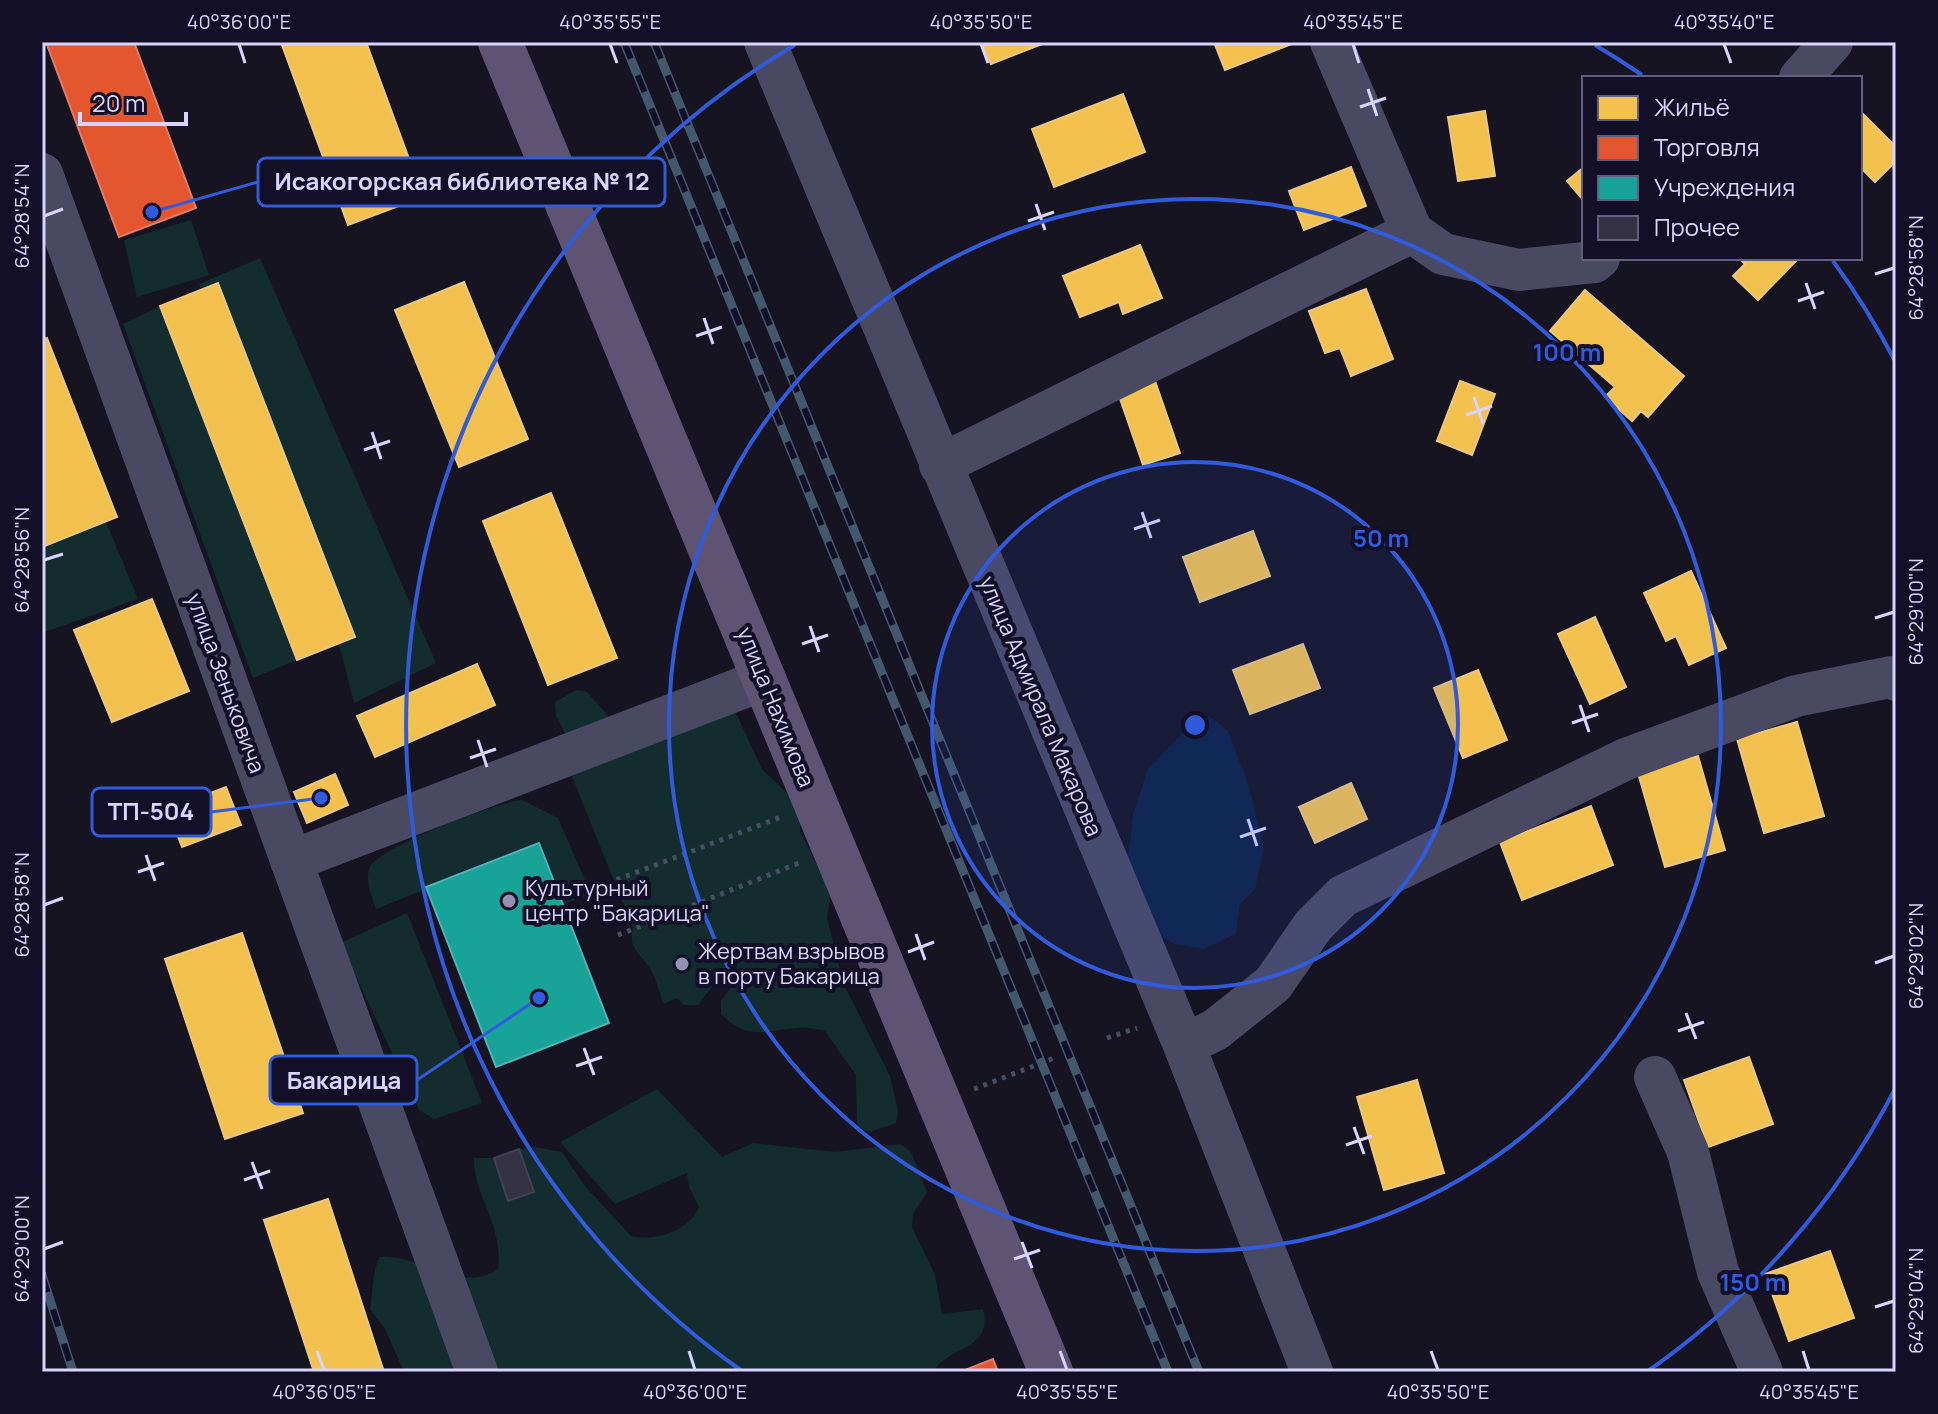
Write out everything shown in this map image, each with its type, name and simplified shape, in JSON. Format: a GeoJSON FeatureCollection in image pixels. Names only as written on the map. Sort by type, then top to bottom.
{"type":"FeatureCollection","features":[{"type":"Feature","properties":{"kind":"main road","name":"улица Нахимова"},"geometry":{"type":"LineString","coordinates":[[500,42],[1051,1372]]}},
{"type":"Feature","properties":{"kind":"street","name":"улица Адмирала Макарова"},"geometry":{"type":"LineString","coordinates":[[765,42],[1184,1045],[1312,1372]]}},
{"type":"Feature","properties":{"kind":"street"},"geometry":{"type":"LineString","coordinates":[[1331,42],[1412,232],[1443,254],[1519,270],[1596,260]]}},
{"type":"Feature","properties":{"kind":"street"},"geometry":{"type":"LineString","coordinates":[[1802,76],[1832,42]]}},
{"type":"Feature","properties":{"kind":"street","name":"улица Зеньковича"},"geometry":{"type":"LineString","coordinates":[[42,174],[477,1372]]}},
{"type":"Feature","properties":{"kind":"street"},"geometry":{"type":"LineString","coordinates":[[940,465],[1412,232]]}},
{"type":"Feature","properties":{"kind":"street"},"geometry":{"type":"LineString","coordinates":[[1184,1045],[1215,1030],[1273,984],[1313,926],[1343,896],[1626,759],[1796,696],[1891,677],[1896,680]]}},
{"type":"Feature","properties":{"kind":"street"},"geometry":{"type":"LineString","coordinates":[[291,861],[765,679]]}},
{"type":"Feature","properties":{"kind":"street"},"geometry":{"type":"LineString","coordinates":[[1655,1077],[1688,1152],[1718,1272],[1762,1372]]}},
{"type":"Feature","properties":{"kind":"path"},"geometry":{"type":"LineString","coordinates":[[598,887],[789,814]]}},
{"type":"Feature","properties":{"kind":"path"},"geometry":{"type":"LineString","coordinates":[[618,935],[808,859]]}},
{"type":"Feature","properties":{"kind":"path"},"geometry":{"type":"LineString","coordinates":[[1107,1038],[1139,1027]]}},
{"type":"Feature","properties":{"kind":"path"},"geometry":{"type":"LineString","coordinates":[[1009,1074],[1057,1057]]}},
{"type":"Feature","properties":{"kind":"green space"},"geometry":{"type":"Polygon","coordinates":[[[191,220],[209,275],[137,297],[124,240],[191,220]]]}},
{"type":"Feature","properties":{"kind":"green space"},"geometry":{"type":"Polygon","coordinates":[[[260,258],[436,663],[354,703],[342,655],[199,284],[260,258]]]}},
{"type":"Feature","properties":{"kind":"green space"},"geometry":{"type":"Polygon","coordinates":[[[160,306],[297,660],[253,678],[123,324],[160,306]]]}},
{"type":"Feature","properties":{"kind":"green space"},"geometry":{"type":"Polygon","coordinates":[[[103,515],[138,599],[42,633],[42,541],[103,515]]]}},
{"type":"Feature","properties":{"kind":"green space"},"geometry":{"type":"Polygon","coordinates":[[[576,690],[587,692],[610,718],[734,709],[762,769],[801,807],[800,831],[831,893],[827,918],[844,985],[890,1076],[898,1111],[896,1123],[870,1132],[857,1127],[856,1075],[825,1031],[796,1028],[758,1032],[734,1025],[721,1014],[721,1001],[741,973],[714,984],[698,1005],[684,1005],[677,998],[664,1004],[656,980],[633,946],[633,928],[571,774],[567,738],[556,715],[555,702],[576,690]]]}},
{"type":"Feature","properties":{"kind":"green space"},"geometry":{"type":"Polygon","coordinates":[[[522,800],[558,818],[591,894],[563,905],[539,844],[376,909],[368,877],[370,867],[378,858],[441,826],[522,800]]]}},
{"type":"Feature","properties":{"kind":"green space"},"geometry":{"type":"Polygon","coordinates":[[[407,913],[482,1103],[434,1119],[419,1110],[340,943],[407,913]]]}},
{"type":"Feature","properties":{"kind":"green space"},"geometry":{"type":"Polygon","coordinates":[[[657,1089],[722,1157],[753,1143],[835,1152],[900,1144],[911,1152],[927,1192],[913,1214],[912,1227],[935,1275],[942,1314],[983,1309],[985,1322],[976,1340],[949,1357],[933,1372],[404,1372],[385,1329],[370,1309],[377,1263],[380,1257],[395,1257],[470,1278],[498,1269],[499,1253],[493,1224],[478,1184],[474,1158],[494,1158],[509,1201],[534,1192],[519,1149],[535,1147],[562,1152],[584,1185],[631,1236],[660,1236],[688,1222],[699,1207],[689,1187],[687,1173],[615,1204],[560,1142],[657,1089]]]}},
{"type":"Feature","properties":{"kind":"water"},"geometry":{"type":"Polygon","coordinates":[[[1209,716],[1228,731],[1249,787],[1264,849],[1255,889],[1240,904],[1236,934],[1204,949],[1175,944],[1147,928],[1125,884],[1133,815],[1148,769],[1184,732],[1209,716]]]}},
{"type":"Feature","properties":{"kind":"building: Жильё"},"geometry":{"type":"Polygon","coordinates":[[[290,42],[366,42],[423,197],[348,225],[282,45],[290,42]]]}},
{"type":"Feature","properties":{"kind":"building: Жильё"},"geometry":{"type":"Polygon","coordinates":[[[982,42],[1047,42],[991,64],[982,42]]]}},
{"type":"Feature","properties":{"kind":"building: Жильё"},"geometry":{"type":"Polygon","coordinates":[[[1214,42],[1294,42],[1294,43],[1225,70],[1214,42]]]}},
{"type":"Feature","properties":{"kind":"building: Жильё"},"geometry":{"type":"Polygon","coordinates":[[[1123,94],[1145,152],[1054,187],[1032,129],[1123,94]]]}},
{"type":"Feature","properties":{"kind":"building: Жильё"},"geometry":{"type":"Polygon","coordinates":[[[1485,111],[1495,176],[1458,181],[1448,117],[1485,111]]]}},
{"type":"Feature","properties":{"kind":"building: Жильё"},"geometry":{"type":"Polygon","coordinates":[[[1862,113],[1896,147],[1896,161],[1875,182],[1862,169],[1862,113]]]}},
{"type":"Feature","properties":{"kind":"building: Жильё"},"geometry":{"type":"Polygon","coordinates":[[[1351,167],[1366,206],[1304,230],[1289,191],[1351,167]]]}},
{"type":"Feature","properties":{"kind":"building: Жильё"},"geometry":{"type":"Polygon","coordinates":[[[1582,169],[1582,199],[1567,181],[1582,169]]]}},
{"type":"Feature","properties":{"kind":"building: Жильё"},"geometry":{"type":"Polygon","coordinates":[[[1140,245],[1162,298],[1123,314],[1119,302],[1080,317],[1063,276],[1140,245]]]}},
{"type":"Feature","properties":{"kind":"building: Жильё"},"geometry":{"type":"Polygon","coordinates":[[[1741,260],[1797,260],[1758,300],[1733,276],[1745,264],[1741,260]]]}},
{"type":"Feature","properties":{"kind":"building: Жильё"},"geometry":{"type":"Polygon","coordinates":[[[464,282],[528,439],[459,467],[395,310],[464,282]]]}},
{"type":"Feature","properties":{"kind":"building: Жильё"},"geometry":{"type":"Polygon","coordinates":[[[218,283],[355,637],[297,660],[160,306],[218,283]]]}},
{"type":"Feature","properties":{"kind":"building: Жильё"},"geometry":{"type":"Polygon","coordinates":[[[1366,289],[1393,359],[1351,376],[1340,348],[1325,353],[1309,311],[1366,289]]]}},
{"type":"Feature","properties":{"kind":"building: Жильё"},"geometry":{"type":"Polygon","coordinates":[[[1585,290],[1684,376],[1648,417],[1641,411],[1632,421],[1605,397],[1615,387],[1550,331],[1585,290]]]}},
{"type":"Feature","properties":{"kind":"building: Жильё"},"geometry":{"type":"Polygon","coordinates":[[[47,338],[117,517],[42,547],[42,340],[47,338]]]}},
{"type":"Feature","properties":{"kind":"building: Жильё"},"geometry":{"type":"Polygon","coordinates":[[[1155,381],[1180,453],[1143,465],[1118,393],[1155,381]]]}},
{"type":"Feature","properties":{"kind":"building: Жильё"},"geometry":{"type":"Polygon","coordinates":[[[1460,381],[1495,394],[1472,455],[1437,441],[1460,381]]]}},
{"type":"Feature","properties":{"kind":"building: Жильё"},"geometry":{"type":"Polygon","coordinates":[[[551,493],[617,658],[548,685],[483,521],[551,493]]]}},
{"type":"Feature","properties":{"kind":"building: Жильё"},"geometry":{"type":"Polygon","coordinates":[[[1253,531],[1270,576],[1200,602],[1183,557],[1253,531]]]}},
{"type":"Feature","properties":{"kind":"building: Жильё"},"geometry":{"type":"Polygon","coordinates":[[[1691,571],[1726,648],[1689,665],[1676,636],[1666,641],[1644,593],[1691,571]]]}},
{"type":"Feature","properties":{"kind":"building: Жильё"},"geometry":{"type":"Polygon","coordinates":[[[152,599],[189,691],[112,722],[74,630],[152,599]]]}},
{"type":"Feature","properties":{"kind":"building: Жильё"},"geometry":{"type":"Polygon","coordinates":[[[1595,617],[1626,687],[1590,704],[1558,634],[1595,617]]]}},
{"type":"Feature","properties":{"kind":"building: Жильё"},"geometry":{"type":"Polygon","coordinates":[[[1303,644],[1320,688],[1250,714],[1233,670],[1303,644]]]}},
{"type":"Feature","properties":{"kind":"building: Жильё"},"geometry":{"type":"Polygon","coordinates":[[[477,664],[495,705],[375,757],[357,716],[477,664]]]}},
{"type":"Feature","properties":{"kind":"building: Жильё"},"geometry":{"type":"Polygon","coordinates":[[[1478,670],[1507,740],[1463,758],[1434,688],[1478,670]]]}},
{"type":"Feature","properties":{"kind":"building: Жильё"},"geometry":{"type":"Polygon","coordinates":[[[1797,722],[1824,816],[1764,833],[1737,739],[1797,722]]]}},
{"type":"Feature","properties":{"kind":"building: Жильё"},"geometry":{"type":"Polygon","coordinates":[[[1698,756],[1725,850],[1665,867],[1638,773],[1698,756]]]}},
{"type":"Feature","properties":{"kind":"building: Жильё"},"geometry":{"type":"Polygon","coordinates":[[[335,774],[348,805],[307,823],[294,792],[335,774]]]}},
{"type":"Feature","properties":{"kind":"building: Жильё"},"geometry":{"type":"Polygon","coordinates":[[[1351,783],[1367,819],[1315,843],[1299,807],[1351,783]]]}},
{"type":"Feature","properties":{"kind":"building: Жильё"},"geometry":{"type":"Polygon","coordinates":[[[226,787],[241,825],[182,847],[168,809],[226,787]]]}},
{"type":"Feature","properties":{"kind":"building: Жильё"},"geometry":{"type":"Polygon","coordinates":[[[1591,806],[1613,865],[1522,900],[1500,842],[1591,806]]]}},
{"type":"Feature","properties":{"kind":"building: Жильё"},"geometry":{"type":"Polygon","coordinates":[[[242,933],[303,1113],[225,1139],[165,959],[242,933]]]}},
{"type":"Feature","properties":{"kind":"building: Жильё"},"geometry":{"type":"Polygon","coordinates":[[[1749,1057],[1773,1124],[1708,1147],[1684,1080],[1749,1057]]]}},
{"type":"Feature","properties":{"kind":"building: Жильё"},"geometry":{"type":"Polygon","coordinates":[[[1417,1080],[1444,1173],[1384,1190],[1357,1097],[1417,1080]]]}},
{"type":"Feature","properties":{"kind":"building: Жильё"},"geometry":{"type":"Polygon","coordinates":[[[328,1199],[384,1372],[314,1372],[264,1220],[328,1199]]]}},
{"type":"Feature","properties":{"kind":"building: Жильё"},"geometry":{"type":"Polygon","coordinates":[[[1830,1251],[1854,1318],[1789,1341],[1765,1274],[1830,1251]]]}},
{"type":"Feature","properties":{"kind":"building: Торговля"},"geometry":{"type":"Polygon","coordinates":[[[46,42],[134,42],[196,208],[119,237],[46,42]]]}},
{"type":"Feature","properties":{"kind":"building: Торговля"},"geometry":{"type":"Polygon","coordinates":[[[993,1359],[998,1372],[960,1372],[993,1359]]]}},
{"type":"Feature","properties":{"kind":"building: Учреждения"},"geometry":{"type":"Polygon","coordinates":[[[539,843],[609,1023],[496,1067],[426,887],[539,843]]]}},
{"type":"Feature","properties":{"kind":"building: Прочее"},"geometry":{"type":"Polygon","coordinates":[[[519,1149],[534,1192],[508,1201],[494,1158],[519,1149]]]}},
{"type":"Feature","properties":{"kind":"railway"},"geometry":{"type":"LineString","coordinates":[[624,42],[1168,1372]]}},
{"type":"Feature","properties":{"kind":"railway"},"geometry":{"type":"LineString","coordinates":[[654,42],[1199,1372]]}},
{"type":"Feature","properties":{"kind":"railway"},"geometry":{"type":"LineString","coordinates":[[42,1275],[73,1372]]}},
{"type":"Feature","properties":{"kind":"place","name":"Исакогорская библиотека № 12"},"geometry":{"type":"Point","coordinates":[152,212]}},
{"type":"Feature","properties":{"kind":"place","name":"ТП-504"},"geometry":{"type":"Point","coordinates":[321,798]}},
{"type":"Feature","properties":{"kind":"place","name":"Культурный центр \"Бакарица\""},"geometry":{"type":"Point","coordinates":[509,901]}},
{"type":"Feature","properties":{"kind":"place","name":"Жертвам взрывов в порту Бакарица"},"geometry":{"type":"Point","coordinates":[682,964]}},
{"type":"Feature","properties":{"kind":"place","name":"Бакарица"},"geometry":{"type":"Point","coordinates":[539,998]}}]}
